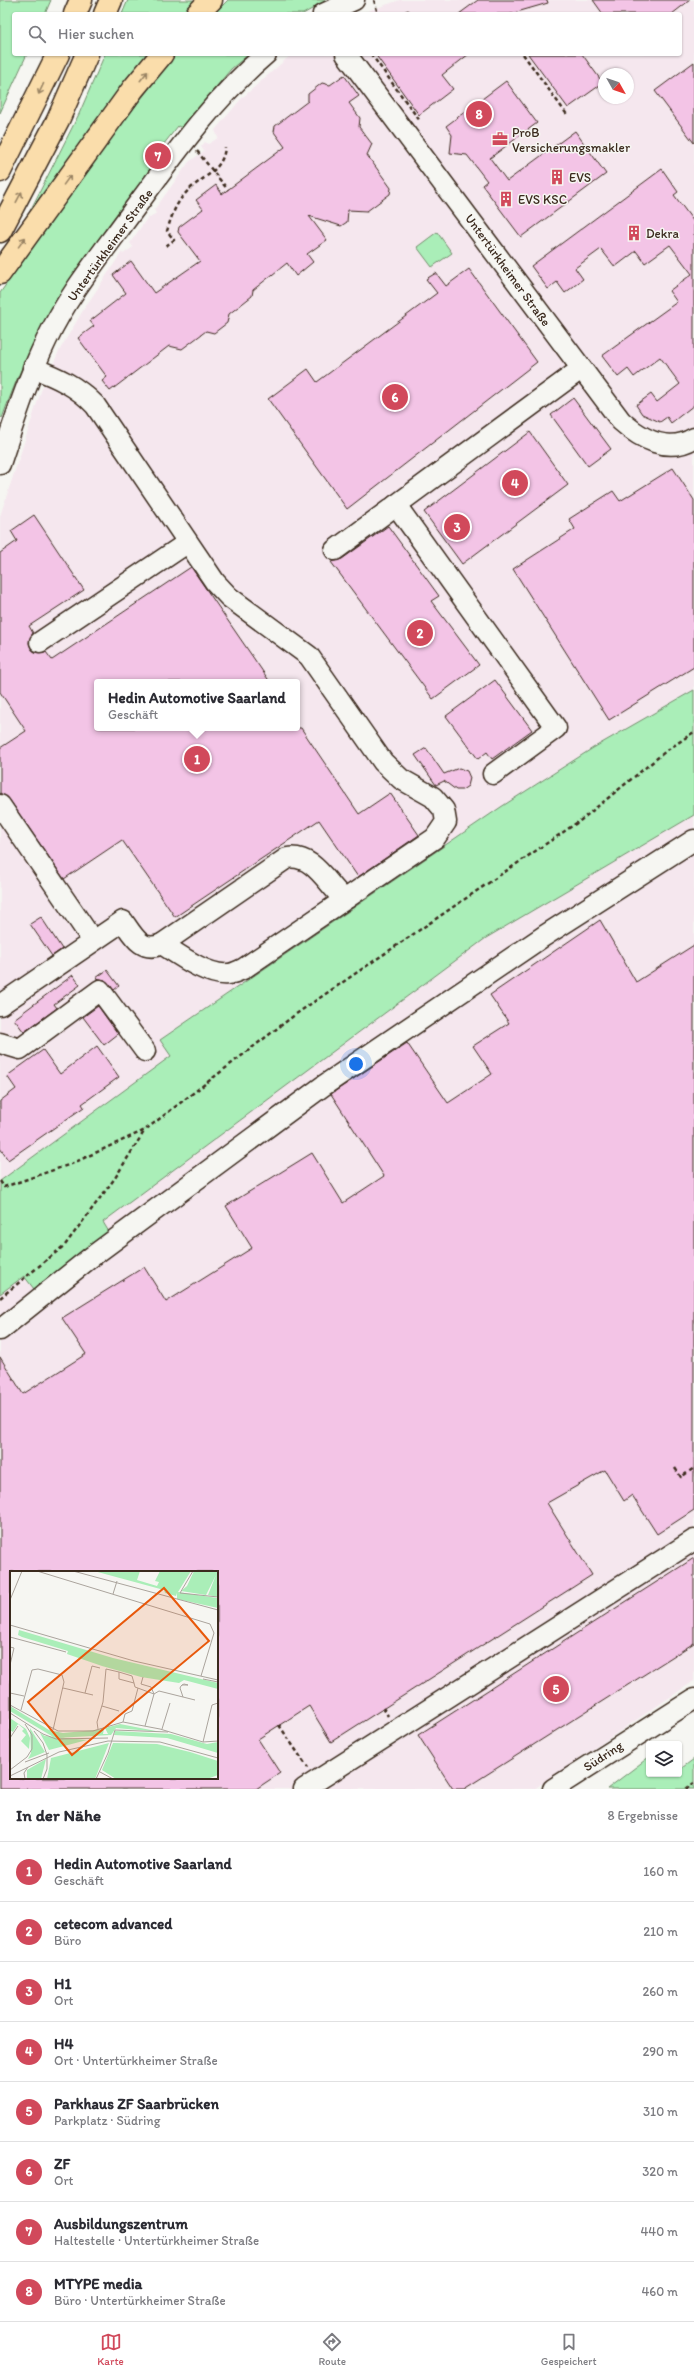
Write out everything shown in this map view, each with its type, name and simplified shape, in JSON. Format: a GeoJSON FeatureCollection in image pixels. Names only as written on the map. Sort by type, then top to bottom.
{"type":"FeatureCollection","features":[{"type":"Feature","properties":{"kind":"highway"},"geometry":{"type":"LineString","coordinates":[[76,12],[81,0]]}},
{"type":"Feature","properties":{"kind":"highway"},"geometry":{"type":"LineString","coordinates":[[105,12],[111,0]]}},
{"type":"Feature","properties":{"kind":"highway"},"geometry":{"type":"LineString","coordinates":[[199,12],[211,0]]}},
{"type":"Feature","properties":{"kind":"highway"},"geometry":{"type":"LineString","coordinates":[[0,172],[57,56]]}},
{"type":"Feature","properties":{"kind":"highway"},"geometry":{"type":"LineString","coordinates":[[0,231],[58,120],[86,56]]}},
{"type":"Feature","properties":{"kind":"highway"},"geometry":{"type":"LineString","coordinates":[[0,273],[134,89],[160,56]]}},
{"type":"Feature","properties":{"kind":"street"},"geometry":{"type":"LineString","coordinates":[[327,12],[354,0]]}},
{"type":"Feature","properties":{"kind":"street","name":"Untertürkheimer Straße"},"geometry":{"type":"LineString","coordinates":[[0,464],[33,368],[56,322],[108,245],[198,126],[238,78],[264,56]]}},
{"type":"Feature","properties":{"kind":"street","name":"Untertürkheimer Straße"},"geometry":{"type":"LineString","coordinates":[[348,56],[439,176],[621,421],[639,436],[651,441],[666,444],[683,443],[694,438]]}},
{"type":"Feature","properties":{"kind":"street"},"geometry":{"type":"LineString","coordinates":[[33,368],[66,382],[86,396],[95,405],[187,543],[229,597],[309,656],[390,770],[433,798],[444,810],[446,822],[435,838],[243,969],[228,974],[215,972],[188,961],[162,944]]}},
{"type":"Feature","properties":{"kind":"street"},"geometry":{"type":"LineString","coordinates":[[335,550],[581,369]]}},
{"type":"Feature","properties":{"kind":"street"},"geometry":{"type":"LineString","coordinates":[[396,505],[556,728],[493,774]]}},
{"type":"Feature","properties":{"kind":"street"},"geometry":{"type":"LineString","coordinates":[[40,642],[187,543]]}},
{"type":"Feature","properties":{"kind":"street"},"geometry":{"type":"LineString","coordinates":[[0,805],[93,941]]}},
{"type":"Feature","properties":{"kind":"street"},"geometry":{"type":"LineString","coordinates":[[0,1330],[102,1249],[323,1086],[519,953],[694,840]]}},
{"type":"Feature","properties":{"kind":"street"},"geometry":{"type":"LineString","coordinates":[[0,1005],[123,921],[138,942],[147,947],[154,947],[162,944],[287,858],[296,857],[304,859],[340,896],[346,898]]}},
{"type":"Feature","properties":{"kind":"street"},"geometry":{"type":"LineString","coordinates":[[0,1043],[20,1049],[100,990],[145,1051]]}},
{"type":"Feature","properties":{"kind":"street"},"geometry":{"type":"LineString","coordinates":[[310,1785],[694,1540]]}},
{"type":"Feature","properties":{"kind":"street","name":"Südring"},"geometry":{"type":"LineString","coordinates":[[552,1789],[694,1699]]}},
{"type":"Feature","properties":{"kind":"path"},"geometry":{"type":"LineString","coordinates":[[374,0],[377,12]]}},
{"type":"Feature","properties":{"kind":"path"},"geometry":{"type":"LineString","coordinates":[[373,56],[420,121]]}},
{"type":"Feature","properties":{"kind":"path"},"geometry":{"type":"LineString","coordinates":[[524,56],[568,116]]}},
{"type":"Feature","properties":{"kind":"path"},"geometry":{"type":"LineString","coordinates":[[194,147],[228,190]]}},
{"type":"Feature","properties":{"kind":"path"},"geometry":{"type":"LineString","coordinates":[[166,246],[174,240],[167,231],[171,214],[184,194],[214,172],[224,157],[225,147]]}},
{"type":"Feature","properties":{"kind":"path"},"geometry":{"type":"LineString","coordinates":[[0,1181],[4,1187],[71,1164],[146,1130],[296,1014],[581,820],[666,751],[694,732]]}},
{"type":"Feature","properties":{"kind":"path"},"geometry":{"type":"LineString","coordinates":[[0,1298],[65,1245],[115,1178],[146,1130]]}},
{"type":"Feature","properties":{"kind":"path"},"geometry":{"type":"LineString","coordinates":[[675,1468],[681,1477],[694,1468]]}},
{"type":"Feature","properties":{"kind":"path"},"geometry":{"type":"LineString","coordinates":[[279,1725],[310,1785]]}},
{"type":"Feature","properties":{"kind":"path"},"geometry":{"type":"LineString","coordinates":[[686,1789],[694,1783]]}},
{"type":"Feature","properties":{"kind":"shaded area"},"geometry":{"type":"Polygon","coordinates":[[[400,0],[694,0],[694,1681],[534,1789],[0,1789],[0,516],[41,391],[59,351],[82,312],[122,252],[123,254],[133,247],[130,243],[148,217],[150,218],[156,213],[154,210],[189,162],[204,151],[201,147],[205,142],[208,144],[218,138],[215,130],[242,98],[290,56],[682,56],[682,12],[365,12],[400,0]]]}},
{"type":"Feature","properties":{"kind":"green space"},"geometry":{"type":"Polygon","coordinates":[[[0,0],[51,0],[46,12],[12,12],[12,56],[26,56],[0,113],[0,0]]]}},
{"type":"Feature","properties":{"kind":"green space"},"geometry":{"type":"Polygon","coordinates":[[[128,0],[199,0],[187,12],[123,12],[128,0]]]}},
{"type":"Feature","properties":{"kind":"green space"},"geometry":{"type":"Polygon","coordinates":[[[228,0],[328,0],[307,12],[216,12],[228,0]]]}},
{"type":"Feature","properties":{"kind":"green space"},"geometry":{"type":"Polygon","coordinates":[[[104,56],[148,56],[30,214],[29,213],[79,114],[104,56]]]}},
{"type":"Feature","properties":{"kind":"green space"},"geometry":{"type":"Polygon","coordinates":[[[174,56],[247,56],[231,69],[182,128],[178,126],[152,159],[156,162],[73,275],[48,315],[35,340],[17,379],[2,418],[0,416],[0,293],[105,145],[174,56]]]}},
{"type":"Feature","properties":{"kind":"green space"},"geometry":{"type":"Polygon","coordinates":[[[437,232],[452,253],[432,267],[417,247],[437,232]]]}},
{"type":"Feature","properties":{"kind":"green space"},"geometry":{"type":"Polygon","coordinates":[[[694,690],[694,815],[486,938],[103,1222],[109,1232],[34,1289],[24,1276],[0,1294],[0,1181],[171,1056],[160,1040],[501,807],[593,748],[694,690]]]}},
{"type":"Feature","properties":{"kind":"green space"},"geometry":{"type":"Polygon","coordinates":[[[646,1759],[646,1777],[682,1777],[682,1768],[694,1759],[694,1789],[607,1789],[646,1759]]]}},
{"type":"Feature","properties":{"kind":"building"},"geometry":{"type":"Polygon","coordinates":[[[478,0],[547,0],[548,3],[517,12],[462,12],[478,0]]]}},
{"type":"Feature","properties":{"kind":"building"},"geometry":{"type":"Polygon","coordinates":[[[593,0],[690,0],[675,12],[602,12],[593,0]]]}},
{"type":"Feature","properties":{"kind":"building"},"geometry":{"type":"Polygon","coordinates":[[[376,56],[466,56],[442,75],[453,89],[419,115],[376,56]]]}},
{"type":"Feature","properties":{"kind":"building"},"geometry":{"type":"Polygon","coordinates":[[[529,56],[583,56],[598,76],[598,87],[568,108],[529,56]]]}},
{"type":"Feature","properties":{"kind":"building"},"geometry":{"type":"Polygon","coordinates":[[[694,62],[694,143],[655,91],[694,62]]]}},
{"type":"Feature","properties":{"kind":"building"},"geometry":{"type":"Polygon","coordinates":[[[344,75],[359,96],[349,103],[360,118],[359,127],[372,144],[367,155],[391,188],[390,194],[367,211],[348,210],[347,222],[341,226],[309,216],[327,240],[307,254],[313,262],[296,276],[287,263],[253,290],[252,296],[229,314],[227,323],[214,333],[206,331],[182,349],[169,346],[110,391],[102,381],[107,377],[78,338],[94,326],[90,321],[126,293],[113,275],[131,261],[154,293],[200,261],[178,232],[179,227],[203,209],[196,200],[216,185],[222,194],[285,147],[274,132],[275,126],[308,101],[308,94],[322,83],[330,85],[344,75]]]}},
{"type":"Feature","properties":{"kind":"building"},"geometry":{"type":"Polygon","coordinates":[[[506,81],[537,123],[490,158],[507,181],[575,131],[606,174],[521,237],[482,185],[487,181],[467,155],[450,153],[452,135],[446,126],[506,81]]]}},
{"type":"Feature","properties":{"kind":"building"},"geometry":{"type":"Polygon","coordinates":[[[662,169],[678,192],[674,195],[694,222],[694,405],[671,423],[667,417],[660,422],[642,414],[636,405],[651,394],[657,402],[680,384],[660,357],[634,377],[628,369],[618,377],[602,356],[677,302],[669,291],[692,274],[670,245],[645,263],[636,251],[615,267],[601,249],[575,268],[583,279],[565,293],[557,282],[548,289],[531,266],[662,169]]]}},
{"type":"Feature","properties":{"kind":"building"},"geometry":{"type":"Polygon","coordinates":[[[469,269],[537,362],[347,509],[268,399],[308,369],[317,382],[437,293],[426,279],[436,273],[446,286],[469,269]]]}},
{"type":"Feature","properties":{"kind":"building"},"geometry":{"type":"Polygon","coordinates":[[[573,398],[611,449],[588,466],[551,415],[573,398]]]}},
{"type":"Feature","properties":{"kind":"building"},"geometry":{"type":"Polygon","coordinates":[[[530,432],[568,485],[462,564],[424,512],[530,432]]]}},
{"type":"Feature","properties":{"kind":"building"},"geometry":{"type":"Polygon","coordinates":[[[673,468],[694,500],[694,667],[609,720],[513,569],[575,529],[569,519],[613,491],[620,501],[673,468]]]}},
{"type":"Feature","properties":{"kind":"building"},"geometry":{"type":"Polygon","coordinates":[[[34,515],[84,590],[29,626],[33,633],[29,643],[35,652],[46,652],[52,660],[191,567],[268,679],[94,679],[94,731],[300,731],[301,728],[359,814],[390,793],[419,835],[358,877],[319,820],[175,917],[122,840],[64,879],[9,799],[0,793],[0,748],[26,731],[0,692],[0,553],[17,541],[11,531],[34,515]]]}},
{"type":"Feature","properties":{"kind":"building"},"geometry":{"type":"Polygon","coordinates":[[[388,526],[439,596],[431,601],[479,665],[433,699],[331,562],[342,559],[388,526]]]}},
{"type":"Feature","properties":{"kind":"building"},"geometry":{"type":"Polygon","coordinates":[[[495,680],[532,730],[492,759],[487,752],[478,759],[446,716],[495,680]]]}},
{"type":"Feature","properties":{"kind":"building"},"geometry":{"type":"Polygon","coordinates":[[[426,748],[444,774],[459,768],[467,771],[470,778],[468,786],[462,790],[456,790],[444,781],[436,785],[415,755],[426,748]]]}},
{"type":"Feature","properties":{"kind":"building"},"geometry":{"type":"Polygon","coordinates":[[[41,917],[62,949],[52,956],[30,924],[41,917]]]}},
{"type":"Feature","properties":{"kind":"building"},"geometry":{"type":"Polygon","coordinates":[[[600,920],[636,982],[694,945],[694,1510],[657,1534],[632,1495],[624,1501],[605,1470],[547,1503],[592,1575],[331,1742],[309,1706],[258,1739],[280,1773],[256,1789],[0,1789],[0,1357],[23,1394],[86,1354],[62,1318],[144,1267],[166,1302],[252,1248],[226,1206],[312,1153],[343,1203],[384,1176],[331,1094],[407,1043],[448,1103],[492,1074],[473,1046],[509,1023],[490,995],[600,920]]]}},
{"type":"Feature","properties":{"kind":"building"},"geometry":{"type":"Polygon","coordinates":[[[107,970],[119,986],[114,990],[105,980],[96,978],[107,970]]]}},
{"type":"Feature","properties":{"kind":"building"},"geometry":{"type":"Polygon","coordinates":[[[73,975],[80,985],[54,1004],[57,1008],[24,1032],[14,1019],[73,975]]]}},
{"type":"Feature","properties":{"kind":"building"},"geometry":{"type":"Polygon","coordinates":[[[98,1006],[118,1034],[104,1045],[83,1017],[98,1006]]]}},
{"type":"Feature","properties":{"kind":"building"},"geometry":{"type":"Polygon","coordinates":[[[97,1046],[119,1077],[82,1104],[84,1107],[8,1160],[0,1148],[0,1101],[16,1089],[7,1076],[43,1050],[60,1074],[97,1046]]]}},
{"type":"Feature","properties":{"kind":"building"},"geometry":{"type":"Polygon","coordinates":[[[694,1558],[694,1643],[464,1789],[453,1789],[418,1735],[694,1558]]]}},
{"type":"Feature","properties":{"kind":"place","name":"MTYPE media"},"geometry":{"type":"Point","coordinates":[479,114]}},
{"type":"Feature","properties":{"kind":"place","name":"ProB Versicherungsmakler"},"geometry":{"type":"Point","coordinates":[500,139]}},
{"type":"Feature","properties":{"kind":"place","name":"Ausbildungszentrum"},"geometry":{"type":"Point","coordinates":[158,156]}},
{"type":"Feature","properties":{"kind":"place","name":"EVS"},"geometry":{"type":"Point","coordinates":[557,177]}},
{"type":"Feature","properties":{"kind":"place","name":"EVS KSC"},"geometry":{"type":"Point","coordinates":[506,199]}},
{"type":"Feature","properties":{"kind":"place","name":"Dekra"},"geometry":{"type":"Point","coordinates":[634,233]}},
{"type":"Feature","properties":{"kind":"place","name":"ZF"},"geometry":{"type":"Point","coordinates":[395,397]}},
{"type":"Feature","properties":{"kind":"place","name":"H4"},"geometry":{"type":"Point","coordinates":[515,483]}},
{"type":"Feature","properties":{"kind":"place","name":"H1"},"geometry":{"type":"Point","coordinates":[457,527]}},
{"type":"Feature","properties":{"kind":"place","name":"cetecom advanced"},"geometry":{"type":"Point","coordinates":[420,633]}},
{"type":"Feature","properties":{"kind":"place","name":"Hedin Automotive Saarland"},"geometry":{"type":"Point","coordinates":[197,759]}},
{"type":"Feature","properties":{"kind":"place","name":"Parkhaus ZF Saarbrücken"},"geometry":{"type":"Point","coordinates":[556,1689]}}]}
